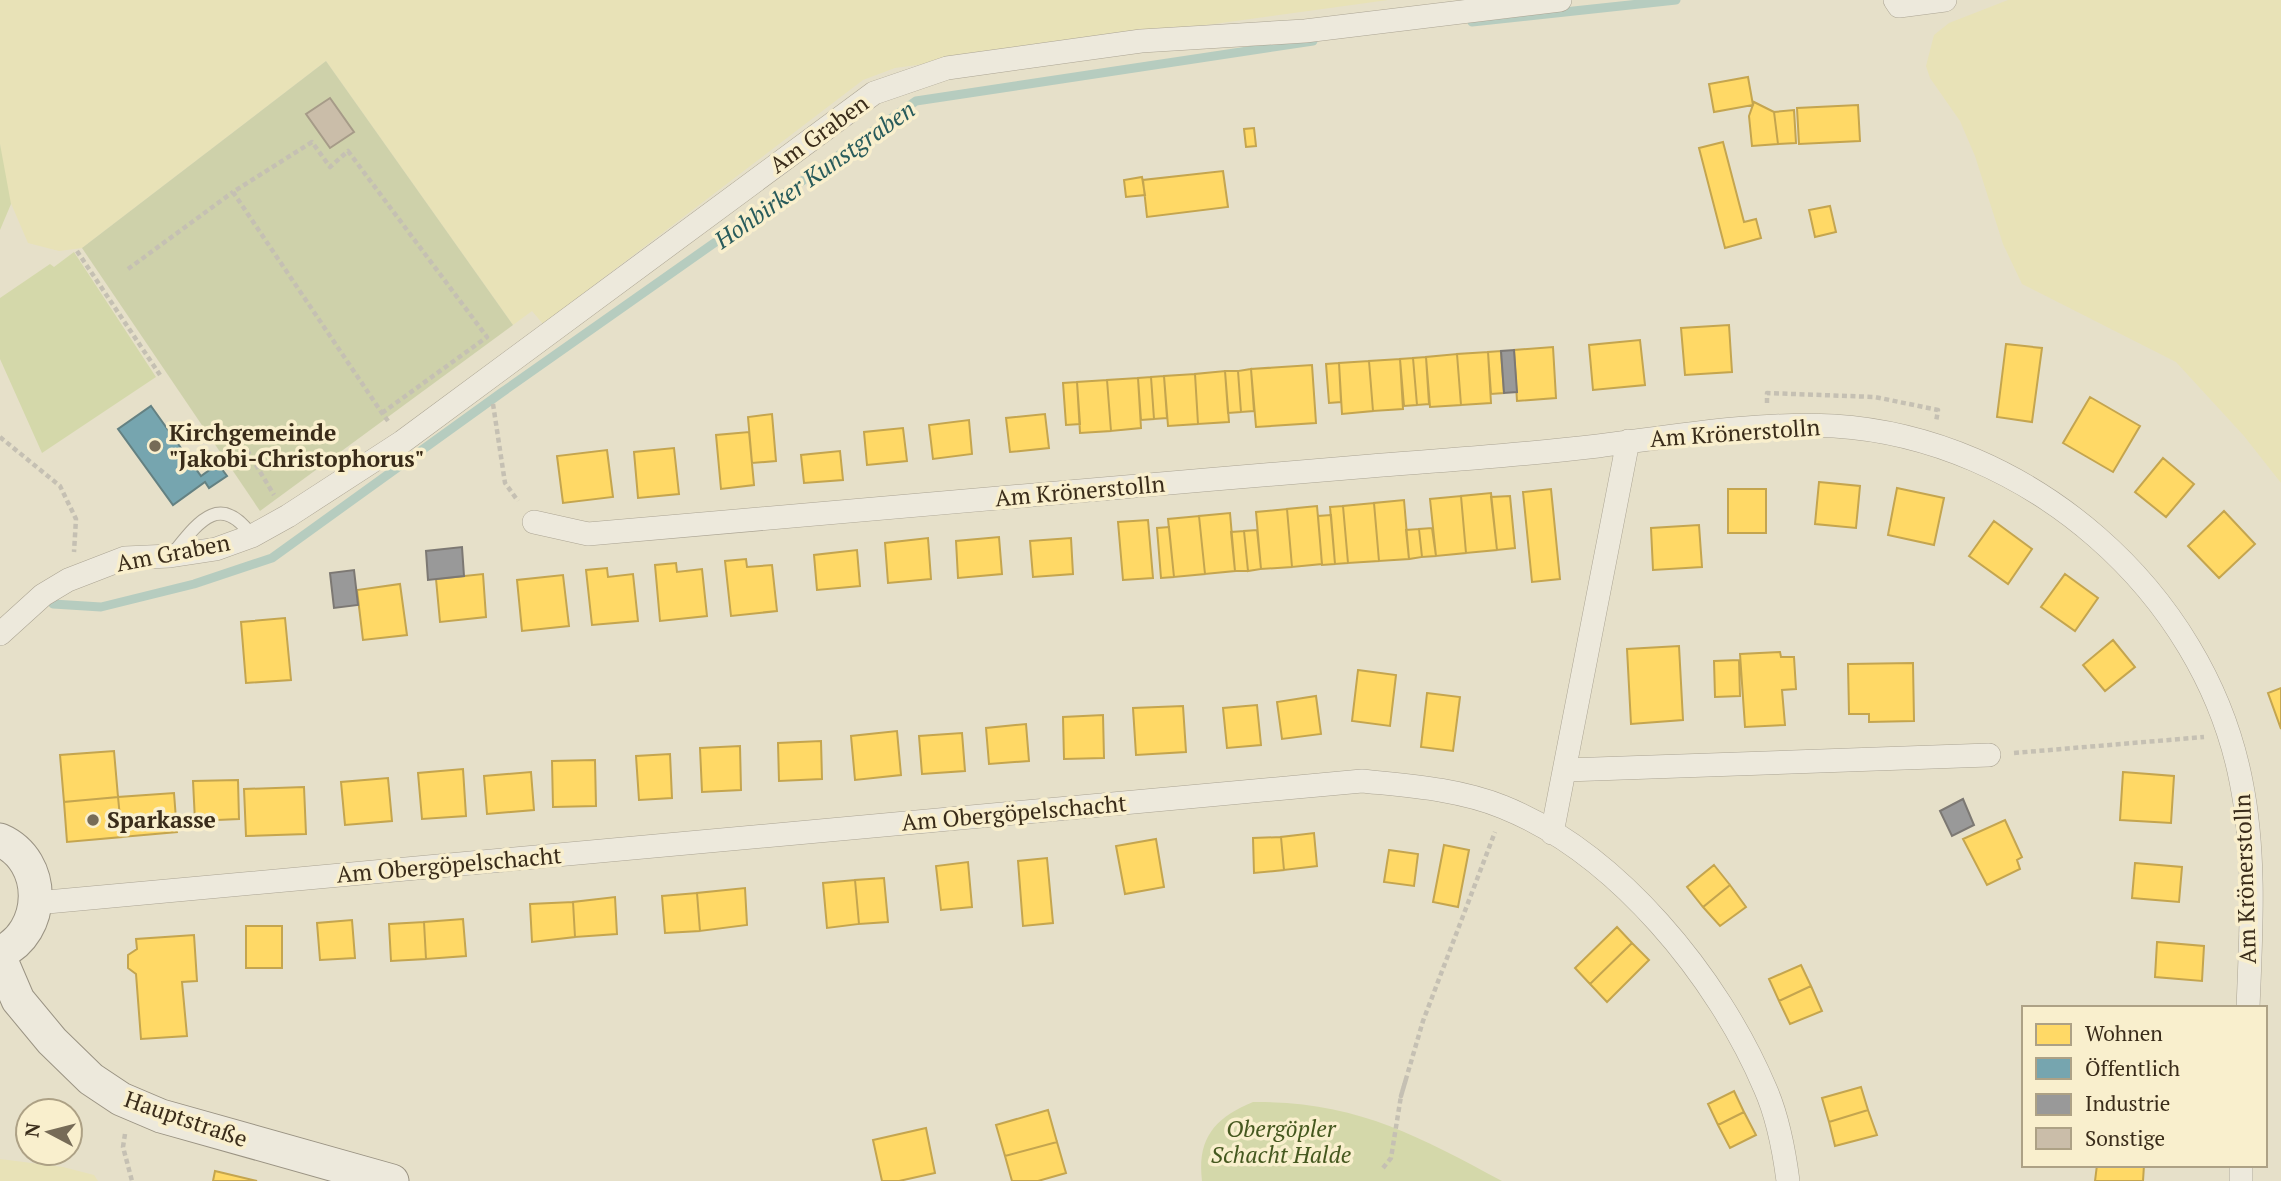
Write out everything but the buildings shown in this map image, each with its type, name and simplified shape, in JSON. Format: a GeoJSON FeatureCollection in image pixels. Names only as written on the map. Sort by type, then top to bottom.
{"type":"FeatureCollection","features":[{"type":"Feature","properties":{"kind":"street","name":"Am Graben"},"geometry":{"type":"LineString","coordinates":[[0,634],[43,595],[68,580],[125,558],[170,556],[216,549],[252,536],[289,516],[402,442],[874,93],[947,68],[1141,41],[1305,31],[1560,0]]}},
{"type":"Feature","properties":{"kind":"street"},"geometry":{"type":"LineString","coordinates":[[1895,0],[1899,6],[1945,0]]}},
{"type":"Feature","properties":{"kind":"street","name":"Am Krönerstolln"},"geometry":{"type":"LineString","coordinates":[[534,522],[588,534],[1485,457],[1765,426],[1840,426],[1932,443],[1989,466],[2042,494],[2105,543],[2177,623],[2215,691],[2242,782],[2247,820],[2251,910],[2248,1006]]}},
{"type":"Feature","properties":{"kind":"street","name":"Am Krönerstolln"},"geometry":{"type":"LineString","coordinates":[[1552,833],[1628,441]]}},
{"type":"Feature","properties":{"kind":"street"},"geometry":{"type":"LineString","coordinates":[[1566,769],[1989,755]]}},
{"type":"Feature","properties":{"kind":"street","name":"Am Obergöpelschacht"},"geometry":{"type":"LineString","coordinates":[[36,903],[1362,781],[1466,794],[1505,808],[1552,833],[1596,864],[1673,937],[1741,1040],[1766,1090],[1783,1147],[1788,1181]]}},
{"type":"Feature","properties":{"kind":"street"},"geometry":{"type":"LineString","coordinates":[[0,841],[13,848],[28,866],[36,891],[32,918],[22,936],[0,956]]}},
{"type":"Feature","properties":{"kind":"street","name":"Hauptstraße"},"geometry":{"type":"LineString","coordinates":[[0,956],[18,999],[52,1041],[91,1079],[132,1103],[162,1116],[392,1181]]}},
{"type":"Feature","properties":{"kind":"lane"},"geometry":{"type":"LineString","coordinates":[[170,556],[195,527],[219,513],[230,513],[240,520],[252,536]]}},
{"type":"Feature","properties":{"kind":"path"},"geometry":{"type":"LineString","coordinates":[[128,269],[233,192],[312,142],[330,167],[348,151],[487,337],[382,413]]}},
{"type":"Feature","properties":{"kind":"path"},"geometry":{"type":"LineString","coordinates":[[233,192],[402,442]]}},
{"type":"Feature","properties":{"kind":"path"},"geometry":{"type":"LineString","coordinates":[[77,251],[160,375]]}},
{"type":"Feature","properties":{"kind":"path"},"geometry":{"type":"LineString","coordinates":[[495,407],[505,483],[534,522]]}},
{"type":"Feature","properties":{"kind":"path"},"geometry":{"type":"LineString","coordinates":[[0,437],[60,486],[76,519],[68,580]]}},
{"type":"Feature","properties":{"kind":"path"},"geometry":{"type":"LineString","coordinates":[[247,450],[289,516]]}},
{"type":"Feature","properties":{"kind":"path"},"geometry":{"type":"LineString","coordinates":[[1989,755],[2229,735]]}},
{"type":"Feature","properties":{"kind":"path"},"geometry":{"type":"LineString","coordinates":[[1383,1168],[1391,1158],[1401,1096],[1423,1021],[1505,808]]}},
{"type":"Feature","properties":{"kind":"path"},"geometry":{"type":"LineString","coordinates":[[1401,1096],[1406,1080]]}},
{"type":"Feature","properties":{"kind":"path"},"geometry":{"type":"LineString","coordinates":[[132,1103],[123,1147],[132,1181]]}},
{"type":"Feature","properties":{"kind":"shaded area"},"geometry":{"type":"Polygon","coordinates":[[[0,0],[1388,0],[895,68],[863,80],[543,324],[532,311],[513,325],[326,61],[82,248],[59,251],[28,243],[7,194],[0,144],[0,0]]]}},
{"type":"Feature","properties":{"kind":"shaded area"},"geometry":{"type":"Polygon","coordinates":[[[2008,0],[2281,0],[2281,483],[2244,436],[2176,362],[2022,284],[2003,244],[1975,156],[1960,121],[1930,78],[1926,66],[1934,35],[1949,23],[2008,0]]]}},
{"type":"Feature","properties":{"kind":"shaded area"},"geometry":{"type":"Polygon","coordinates":[[[0,1159],[14,1161],[14,1167],[63,1167],[94,1175],[98,1181],[0,1181],[0,1159]]]}},
{"type":"Feature","properties":{"kind":"green space"},"geometry":{"type":"Polygon","coordinates":[[[326,61],[513,325],[260,511],[82,248],[326,61]]]}},
{"type":"Feature","properties":{"kind":"green space"},"geometry":{"type":"Polygon","coordinates":[[[0,144],[11,204],[0,230],[0,144]]]}},
{"type":"Feature","properties":{"kind":"green space"},"geometry":{"type":"Polygon","coordinates":[[[74,252],[156,377],[42,453],[0,359],[0,298],[50,264],[54,267],[74,252]]]}},
{"type":"Feature","properties":{"kind":"green space","name":"Obergöpler Schacht Halde"},"geometry":{"type":"Polygon","coordinates":[[[1253,1102],[1289,1103],[1353,1114],[1412,1135],[1502,1181],[1202,1181],[1202,1153],[1211,1132],[1228,1115],[1253,1102]]]}},
{"type":"Feature","properties":{"kind":"waterway","name":"Hohbirker Kunstgraben"},"geometry":{"type":"LineString","coordinates":[[1472,22],[1676,0]]}},
{"type":"Feature","properties":{"kind":"waterway","name":"Hohbirker Kunstgraben"},"geometry":{"type":"LineString","coordinates":[[53,604],[101,607],[194,584],[272,558],[916,101],[1313,41]]}},
{"type":"Feature","properties":{"kind":"place","name":"Kirchgemeinde \"Jakobi-Christophorus\""},"geometry":{"type":"Point","coordinates":[155,446]}},
{"type":"Feature","properties":{"kind":"place","name":"Sparkasse"},"geometry":{"type":"Point","coordinates":[93,820]}}]}
